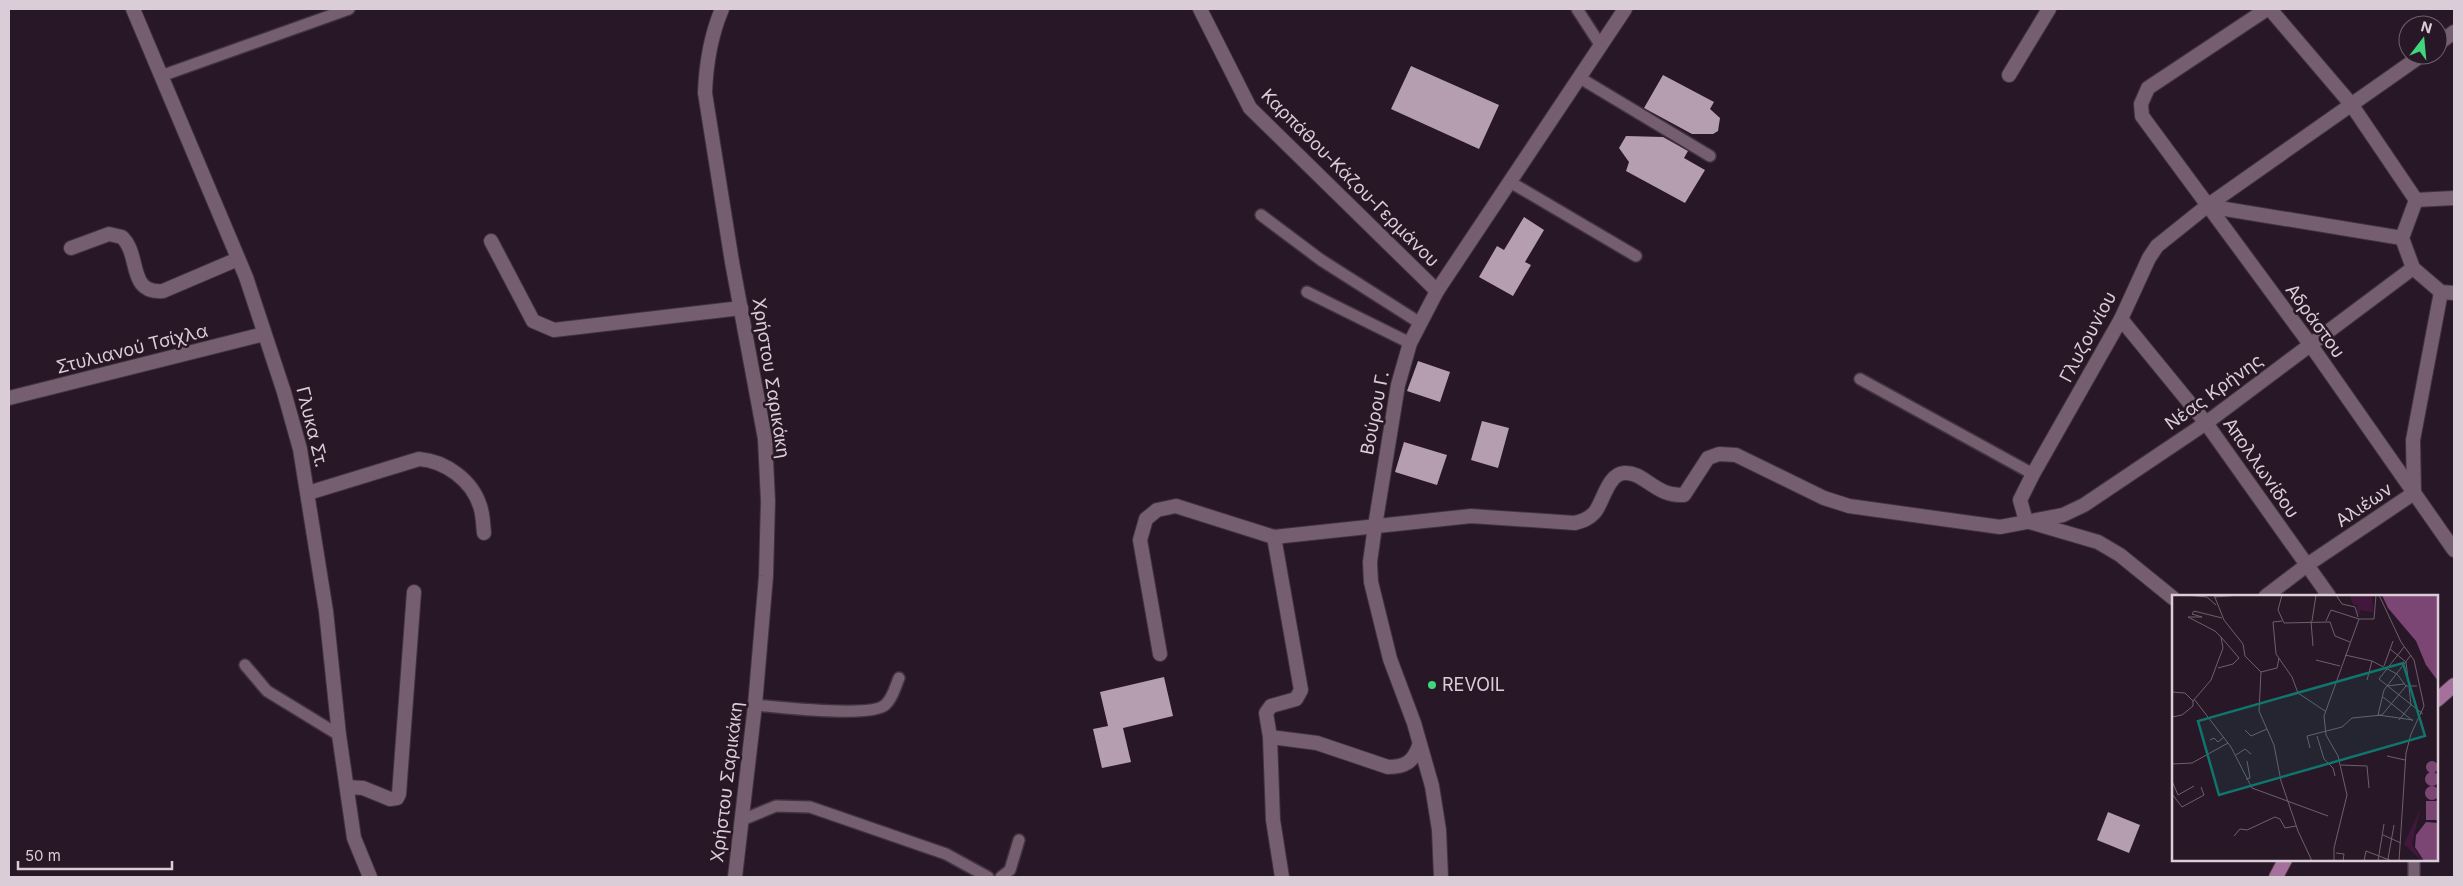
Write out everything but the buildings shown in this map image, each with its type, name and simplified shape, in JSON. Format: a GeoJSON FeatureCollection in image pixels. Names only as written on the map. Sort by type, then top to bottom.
{"type":"FeatureCollection","features":[{"type":"Feature","properties":{"kind":"main road"},"geometry":{"type":"LineString","coordinates":[[2438,699],[2454,685]]}},
{"type":"Feature","properties":{"kind":"main road"},"geometry":{"type":"LineString","coordinates":[[2276,877],[2284,861]]}},
{"type":"Feature","properties":{"kind":"street","name":"Γλυκα Στ."},"geometry":{"type":"LineString","coordinates":[[133,9],[238,259],[284,392],[298,439],[326,611],[339,735],[354,838],[370,877]]}},
{"type":"Feature","properties":{"kind":"street","name":"Χρήστου Σαρικάκη"},"geometry":{"type":"LineString","coordinates":[[722,9],[713,37],[705,93],[765,439],[768,501],[766,576],[755,705],[735,877]]}},
{"type":"Feature","properties":{"kind":"street","name":"Καρπάθου-Κάζου-Γερμάνου"},"geometry":{"type":"LineString","coordinates":[[1200,9],[1250,108],[1437,291]]}},
{"type":"Feature","properties":{"kind":"street","name":"Βούρου Γ."},"geometry":{"type":"LineString","coordinates":[[1441,877],[1435,807],[1414,723],[1390,659],[1374,600],[1370,562],[1398,385],[1410,343],[1437,291],[1625,9]]}},
{"type":"Feature","properties":{"kind":"street"},"geometry":{"type":"LineString","coordinates":[[2009,75],[2049,9]]}},
{"type":"Feature","properties":{"kind":"street"},"geometry":{"type":"LineString","coordinates":[[2268,9],[2351,104],[2416,200]]}},
{"type":"Feature","properties":{"kind":"street","name":"Αδράστου"},"geometry":{"type":"LineString","coordinates":[[2268,9],[2148,88],[2141,104],[2142,116],[2310,344],[2454,550]]}},
{"type":"Feature","properties":{"kind":"street","name":"Γλυζουνίου"},"geometry":{"type":"LineString","coordinates":[[2026,521],[2020,500],[2122,319],[2148,258],[2157,246],[2207,206],[2408,65]]}},
{"type":"Feature","properties":{"kind":"street"},"geometry":{"type":"LineString","coordinates":[[2416,200],[2454,198]]}},
{"type":"Feature","properties":{"kind":"street"},"geometry":{"type":"LineString","coordinates":[[2416,200],[2402,238],[2413,268],[2448,293]]}},
{"type":"Feature","properties":{"kind":"street"},"geometry":{"type":"LineString","coordinates":[[2207,206],[2402,238]]}},
{"type":"Feature","properties":{"kind":"street"},"geometry":{"type":"LineString","coordinates":[[71,248],[109,234],[122,236],[131,251],[140,284],[146,289],[155,292],[163,291],[238,259]]}},
{"type":"Feature","properties":{"kind":"street"},"geometry":{"type":"LineString","coordinates":[[492,241],[533,321],[546,328],[554,330],[741,308]]}},
{"type":"Feature","properties":{"kind":"street","name":"Νέας Κρήνης"},"geometry":{"type":"LineString","coordinates":[[1375,526],[1471,516],[1575,523],[1586,520],[1595,512],[1614,478],[1623,473],[1636,475],[1665,494],[1684,495],[1708,458],[1719,454],[1736,455],[1824,498],[1848,506],[2000,527],[2026,521],[2064,516],[2084,506],[2206,423],[2413,268]]}},
{"type":"Feature","properties":{"kind":"street","name":"Αλιέων"},"geometry":{"type":"LineString","coordinates":[[2267,595],[2307,565],[2414,493],[2412,440],[2448,293]]}},
{"type":"Feature","properties":{"kind":"street","name":"Απολλωνίδου"},"geometry":{"type":"LineString","coordinates":[[2122,319],[2206,423],[2328,595]]}},
{"type":"Feature","properties":{"kind":"street","name":"Στυλιανού Τσίχλα"},"geometry":{"type":"LineString","coordinates":[[9,398],[264,334]]}},
{"type":"Feature","properties":{"kind":"street"},"geometry":{"type":"LineString","coordinates":[[308,492],[419,459],[434,460],[451,468],[475,493],[481,508],[484,533]]}},
{"type":"Feature","properties":{"kind":"street"},"geometry":{"type":"LineString","coordinates":[[1160,654],[1140,540],[1146,519],[1157,510],[1176,506],[1274,537],[1375,526]]}},
{"type":"Feature","properties":{"kind":"street"},"geometry":{"type":"LineString","coordinates":[[2026,521],[2098,542],[2120,555],[2172,597]]}},
{"type":"Feature","properties":{"kind":"street"},"geometry":{"type":"LineString","coordinates":[[1274,537],[1302,690],[1296,699],[1268,709],[1266,713],[1270,737],[1273,820],[1282,877]]}},
{"type":"Feature","properties":{"kind":"street"},"geometry":{"type":"LineString","coordinates":[[347,787],[363,788],[390,799],[397,798],[399,794],[414,592]]}},
{"type":"Feature","properties":{"kind":"street"},"geometry":{"type":"LineString","coordinates":[[1270,737],[1317,744],[1388,767],[1408,764],[1415,757],[1419,746]]}},
{"type":"Feature","properties":{"kind":"lane"},"geometry":{"type":"LineString","coordinates":[[161,76],[348,9]]}},
{"type":"Feature","properties":{"kind":"lane"},"geometry":{"type":"LineString","coordinates":[[1577,9],[1601,46]]}},
{"type":"Feature","properties":{"kind":"lane"},"geometry":{"type":"LineString","coordinates":[[1580,78],[1710,156]]}},
{"type":"Feature","properties":{"kind":"lane"},"geometry":{"type":"LineString","coordinates":[[1510,182],[1636,256]]}},
{"type":"Feature","properties":{"kind":"lane"},"geometry":{"type":"LineString","coordinates":[[1260,215],[1321,260],[1420,323]]}},
{"type":"Feature","properties":{"kind":"lane"},"geometry":{"type":"LineString","coordinates":[[1307,292],[1410,343]]}},
{"type":"Feature","properties":{"kind":"lane"},"geometry":{"type":"LineString","coordinates":[[1860,379],[2033,474]]}},
{"type":"Feature","properties":{"kind":"lane"},"geometry":{"type":"LineString","coordinates":[[244,665],[267,691],[339,735]]}},
{"type":"Feature","properties":{"kind":"lane"},"geometry":{"type":"LineString","coordinates":[[755,705],[854,712],[880,708],[890,699],[899,678]]}},
{"type":"Feature","properties":{"kind":"lane"},"geometry":{"type":"LineString","coordinates":[[742,820],[776,806],[810,807],[946,854],[988,877]]}},
{"type":"Feature","properties":{"kind":"lane"},"geometry":{"type":"LineString","coordinates":[[1001,877],[1010,870],[1019,840]]}},
{"type":"Feature","properties":{"kind":"lane"},"geometry":{"type":"LineString","coordinates":[[2414,861],[2414,877]]}},
{"type":"Feature","properties":{"kind":"place","name":"REVOIL"},"geometry":{"type":"Point","coordinates":[1432,685]}}]}
